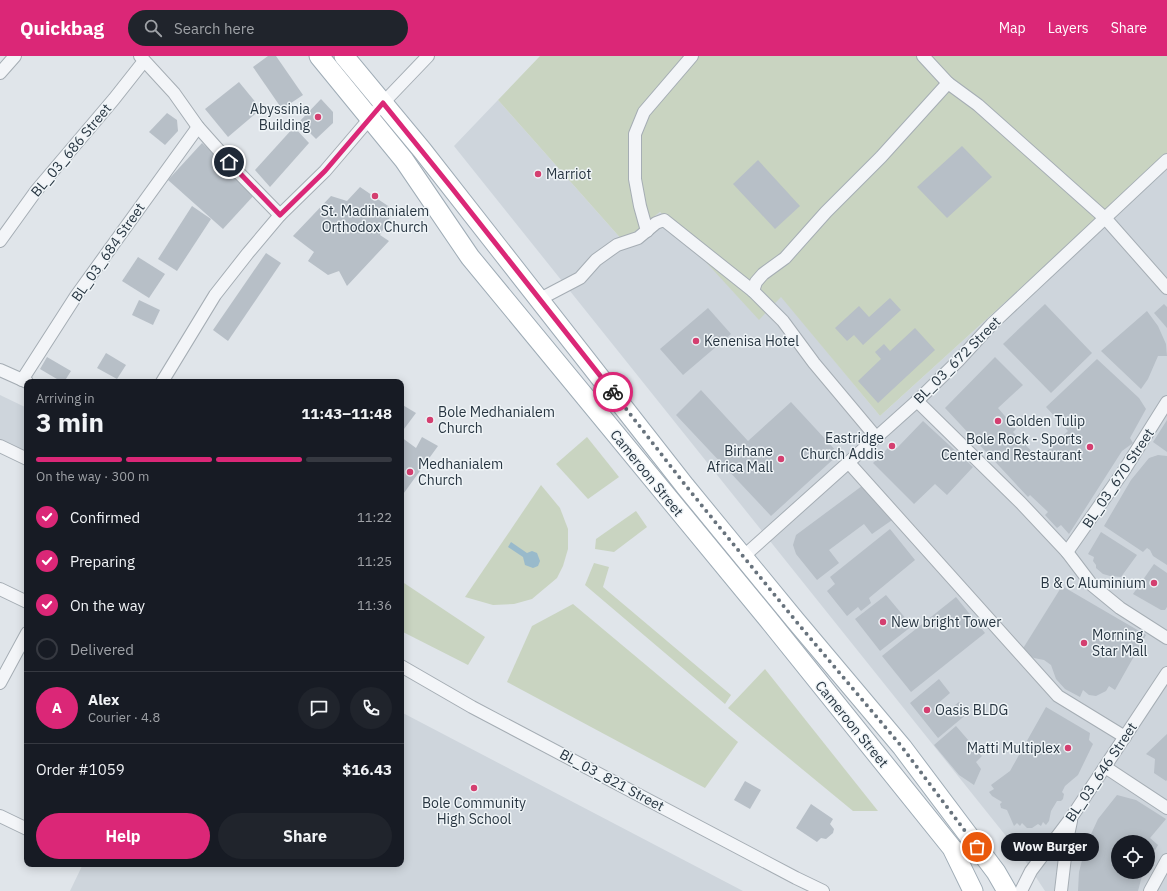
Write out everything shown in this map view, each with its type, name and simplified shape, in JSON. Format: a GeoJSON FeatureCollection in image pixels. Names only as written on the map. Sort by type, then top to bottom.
{"type":"FeatureCollection","features":[{"type":"Feature","properties":{"kind":"main road","name":"Cameroon Street"},"geometry":{"type":"LineString","coordinates":[[319,56],[404,160],[470,257],[668,497],[952,848],[972,891]]}},
{"type":"Feature","properties":{"kind":"main road","name":"Cameroon Street"},"geometry":{"type":"LineString","coordinates":[[344,56],[540,299],[686,486],[795,620],[902,747],[996,872],[1007,891]]}},
{"type":"Feature","properties":{"kind":"main road"},"geometry":{"type":"LineString","coordinates":[[668,497],[686,486]]}},
{"type":"Feature","properties":{"kind":"street"},"geometry":{"type":"LineString","coordinates":[[0,73],[15,56]]}},
{"type":"Feature","properties":{"kind":"street"},"geometry":{"type":"LineString","coordinates":[[164,379],[216,295],[280,215],[325,171],[383,103],[428,56]]}},
{"type":"Feature","properties":{"kind":"street"},"geometry":{"type":"LineString","coordinates":[[648,230],[640,206],[635,178],[635,134],[644,112],[692,56]]}},
{"type":"Feature","properties":{"kind":"street"},"geometry":{"type":"LineString","coordinates":[[923,56],[948,83],[978,105],[1106,219],[1167,288]]}},
{"type":"Feature","properties":{"kind":"street"},"geometry":{"type":"LineString","coordinates":[[142,59],[174,93],[198,127],[239,173],[280,215]]}},
{"type":"Feature","properties":{"kind":"street","name":"BL_03_686 Street"},"geometry":{"type":"LineString","coordinates":[[0,241],[36,191],[114,98],[142,59]]}},
{"type":"Feature","properties":{"kind":"street"},"geometry":{"type":"LineString","coordinates":[[753,291],[756,282],[785,258],[826,212],[881,157],[948,83]]}},
{"type":"Feature","properties":{"kind":"street","name":"BL_03_684 Street"},"geometry":{"type":"LineString","coordinates":[[25,379],[76,296],[198,127]]}},
{"type":"Feature","properties":{"kind":"street","name":"BL_03_672 Street"},"geometry":{"type":"LineString","coordinates":[[744,556],[917,401],[958,361],[992,324],[1106,219],[1167,160]]}},
{"type":"Feature","properties":{"kind":"street"},"geometry":{"type":"LineString","coordinates":[[540,299],[580,278],[596,260],[617,245],[638,238],[656,222],[664,220],[753,291],[783,321],[814,363],[876,437]]}},
{"type":"Feature","properties":{"kind":"street"},"geometry":{"type":"LineString","coordinates":[[0,370],[24,381]]}},
{"type":"Feature","properties":{"kind":"street"},"geometry":{"type":"LineString","coordinates":[[917,401],[980,461],[1067,552],[1092,585],[1120,608],[1167,638]]}},
{"type":"Feature","properties":{"kind":"street","name":"BL_03_670 Street"},"geometry":{"type":"LineString","coordinates":[[1067,552],[1123,472],[1167,402]]}},
{"type":"Feature","properties":{"kind":"street"},"geometry":{"type":"LineString","coordinates":[[0,446],[24,458]]}},
{"type":"Feature","properties":{"kind":"street"},"geometry":{"type":"LineString","coordinates":[[849,463],[1058,696],[1125,737]]}},
{"type":"Feature","properties":{"kind":"street"},"geometry":{"type":"LineString","coordinates":[[0,589],[24,601]]}},
{"type":"Feature","properties":{"kind":"street"},"geometry":{"type":"LineString","coordinates":[[0,683],[24,639]]}},
{"type":"Feature","properties":{"kind":"street","name":"BL_03_821 Street"},"geometry":{"type":"LineString","coordinates":[[404,668],[472,707],[796,878],[824,891]]}},
{"type":"Feature","properties":{"kind":"street","name":"BL_03_646 Street"},"geometry":{"type":"LineString","coordinates":[[1021,891],[1031,871],[1071,818],[1167,673]]}},
{"type":"Feature","properties":{"kind":"street"},"geometry":{"type":"LineString","coordinates":[[1105,767],[1167,808]]}},
{"type":"Feature","properties":{"kind":"street"},"geometry":{"type":"LineString","coordinates":[[0,816],[24,828]]}},
{"type":"Feature","properties":{"kind":"street"},"geometry":{"type":"LineString","coordinates":[[1061,891],[1071,818]]}},
{"type":"Feature","properties":{"kind":"street"},"geometry":{"type":"LineString","coordinates":[[1150,891],[1167,860]]}},
{"type":"Feature","properties":{"kind":"shaded area"},"geometry":{"type":"Polygon","coordinates":[[[498,100],[623,241],[660,212],[759,319],[781,296],[880,416],[1167,155],[1167,891],[1045,891],[1022,856],[454,146],[498,100]]]}},
{"type":"Feature","properties":{"kind":"shaded area"},"geometry":{"type":"Polygon","coordinates":[[[0,395],[24,407],[24,455],[0,443],[0,395]]]}},
{"type":"Feature","properties":{"kind":"shaded area","name":"Bole Community High School"},"geometry":{"type":"Polygon","coordinates":[[[404,714],[743,891],[70,891],[82,867],[404,867],[404,714]]]}},
{"type":"Feature","properties":{"kind":"green space"},"geometry":{"type":"Polygon","coordinates":[[[540,56],[1167,56],[1167,155],[880,416],[781,297],[759,320],[660,212],[623,241],[498,100],[540,56]]]}},
{"type":"Feature","properties":{"kind":"green space"},"geometry":{"type":"Polygon","coordinates":[[[587,437],[619,477],[588,499],[556,464],[587,437]]]}},
{"type":"Feature","properties":{"kind":"green space"},"geometry":{"type":"Polygon","coordinates":[[[541,485],[560,508],[568,529],[568,549],[563,566],[557,578],[532,599],[514,604],[493,605],[465,597],[541,485]]]}},
{"type":"Feature","properties":{"kind":"green space"},"geometry":{"type":"Polygon","coordinates":[[[636,511],[647,527],[614,552],[595,549],[596,539],[636,511]]]}},
{"type":"Feature","properties":{"kind":"green space"},"geometry":{"type":"Polygon","coordinates":[[[594,563],[609,567],[603,587],[731,695],[725,704],[585,585],[594,563]]]}},
{"type":"Feature","properties":{"kind":"green space"},"geometry":{"type":"Polygon","coordinates":[[[404,583],[485,637],[468,665],[404,633],[404,583]]]}},
{"type":"Feature","properties":{"kind":"green space"},"geometry":{"type":"Polygon","coordinates":[[[573,604],[738,742],[705,788],[507,682],[532,626],[573,604]]]}},
{"type":"Feature","properties":{"kind":"green space"},"geometry":{"type":"Polygon","coordinates":[[[765,669],[878,811],[853,811],[728,708],[765,669]]]}},
{"type":"Feature","properties":{"kind":"water"},"geometry":{"type":"Polygon","coordinates":[[[511,542],[527,553],[532,551],[537,553],[540,561],[538,566],[533,568],[525,565],[523,557],[508,547],[511,542]]]}},
{"type":"Feature","properties":{"kind":"building"},"geometry":{"type":"Polygon","coordinates":[[[268,56],[276,56],[303,95],[282,109],[253,67],[268,56]]]}},
{"type":"Feature","properties":{"kind":"building"},"geometry":{"type":"Polygon","coordinates":[[[239,82],[261,109],[228,137],[205,109],[239,82]]]}},
{"type":"Feature","properties":{"kind":"building","name":"Abyssinia Building"},"geometry":{"type":"Polygon","coordinates":[[[321,99],[333,112],[333,123],[316,139],[299,122],[321,99]]]}},
{"type":"Feature","properties":{"kind":"building"},"geometry":{"type":"Polygon","coordinates":[[[167,113],[177,120],[178,131],[165,145],[149,132],[167,113]]]}},
{"type":"Feature","properties":{"kind":"building"},"geometry":{"type":"Polygon","coordinates":[[[294,127],[309,143],[270,187],[255,170],[294,127]]]}},
{"type":"Feature","properties":{"kind":"building"},"geometry":{"type":"Polygon","coordinates":[[[202,143],[257,192],[223,229],[168,180],[202,143]]]}},
{"type":"Feature","properties":{"kind":"building"},"geometry":{"type":"Polygon","coordinates":[[[962,146],[992,177],[947,218],[917,187],[962,146]]]}},
{"type":"Feature","properties":{"kind":"building"},"geometry":{"type":"Polygon","coordinates":[[[758,160],[800,206],[775,229],[733,184],[758,160]]]}},
{"type":"Feature","properties":{"kind":"building"},"geometry":{"type":"Polygon","coordinates":[[[360,187],[394,210],[380,235],[389,241],[347,286],[339,271],[328,275],[308,261],[314,252],[293,236],[331,196],[347,201],[360,187]]]}},
{"type":"Feature","properties":{"kind":"building"},"geometry":{"type":"Polygon","coordinates":[[[192,206],[211,219],[177,271],[158,259],[192,206]]]}},
{"type":"Feature","properties":{"kind":"building"},"geometry":{"type":"Polygon","coordinates":[[[266,253],[281,263],[228,341],[213,330],[266,253]]]}},
{"type":"Feature","properties":{"kind":"building"},"geometry":{"type":"Polygon","coordinates":[[[138,257],[165,274],[149,298],[122,281],[138,257]]]}},
{"type":"Feature","properties":{"kind":"building"},"geometry":{"type":"Polygon","coordinates":[[[890,298],[901,310],[863,345],[854,335],[847,341],[835,328],[859,306],[869,317],[890,298]]]}},
{"type":"Feature","properties":{"kind":"building"},"geometry":{"type":"Polygon","coordinates":[[[139,300],[160,310],[153,325],[132,315],[139,300]]]}},
{"type":"Feature","properties":{"kind":"building"},"geometry":{"type":"Polygon","coordinates":[[[1045,304],[1092,353],[1051,393],[1003,344],[1045,304]]]}},
{"type":"Feature","properties":{"kind":"building"},"geometry":{"type":"Polygon","coordinates":[[[1164,304],[1167,307],[1167,328],[1154,313],[1164,304]]]}},
{"type":"Feature","properties":{"kind":"building","name":"Kenenisa Hotel"},"geometry":{"type":"Polygon","coordinates":[[[708,308],[731,334],[683,375],[660,349],[708,308]]]}},
{"type":"Feature","properties":{"kind":"building"},"geometry":{"type":"Polygon","coordinates":[[[1147,311],[1158,326],[1166,344],[1167,356],[1158,356],[1148,379],[1141,389],[1101,351],[1147,311]]]}},
{"type":"Feature","properties":{"kind":"building"},"geometry":{"type":"Polygon","coordinates":[[[915,328],[935,350],[878,403],[858,381],[881,359],[875,352],[884,344],[890,351],[915,328]]]}},
{"type":"Feature","properties":{"kind":"building"},"geometry":{"type":"Polygon","coordinates":[[[106,353],[126,365],[117,379],[97,368],[106,353]]]}},
{"type":"Feature","properties":{"kind":"building"},"geometry":{"type":"Polygon","coordinates":[[[47,357],[71,371],[66,379],[57,379],[40,369],[47,357]]]}},
{"type":"Feature","properties":{"kind":"building","name":"Bole Rock - Sports Center and Restaurant"},"geometry":{"type":"Polygon","coordinates":[[[995,357],[1023,385],[998,408],[1016,429],[1013,432],[1039,459],[1068,431],[1046,407],[1097,359],[1139,398],[1146,409],[1130,438],[1133,443],[1122,451],[1069,534],[1061,525],[1057,528],[1045,515],[1048,512],[1030,495],[1028,497],[945,408],[995,357]]]}},
{"type":"Feature","properties":{"kind":"building","name":"Birhane Africa Mall"},"geometry":{"type":"Polygon","coordinates":[[[701,390],[748,441],[791,402],[839,454],[771,516],[676,415],[701,390]]]}},
{"type":"Feature","properties":{"kind":"building","name":"Medhanialem Church"},"geometry":{"type":"Polygon","coordinates":[[[404,406],[416,413],[404,429],[404,406]]]}},
{"type":"Feature","properties":{"kind":"building"},"geometry":{"type":"Polygon","coordinates":[[[1167,420],[1167,452],[1153,442],[1167,420]]]}},
{"type":"Feature","properties":{"kind":"building"},"geometry":{"type":"Polygon","coordinates":[[[923,421],[973,467],[947,495],[935,484],[914,504],[873,463],[892,444],[897,448],[923,421]]]}},
{"type":"Feature","properties":{"kind":"building","name":"Medhanialem Church"},"geometry":{"type":"Polygon","coordinates":[[[422,437],[438,446],[404,493],[404,439],[416,448],[422,437]]]}},
{"type":"Feature","properties":{"kind":"building"},"geometry":{"type":"Polygon","coordinates":[[[1158,455],[1167,456],[1167,565],[1153,556],[1147,548],[1143,552],[1104,526],[1131,480],[1149,458],[1158,455]]]}},
{"type":"Feature","properties":{"kind":"building"},"geometry":{"type":"Polygon","coordinates":[[[866,483],[895,518],[872,534],[864,524],[829,550],[839,563],[817,580],[796,554],[793,545],[796,535],[866,483]]]}},
{"type":"Feature","properties":{"kind":"building"},"geometry":{"type":"Polygon","coordinates":[[[890,529],[915,560],[869,598],[871,603],[861,611],[858,607],[847,616],[827,591],[835,584],[830,577],[890,529]]]}},
{"type":"Feature","properties":{"kind":"building"},"geometry":{"type":"Polygon","coordinates":[[[1101,532],[1137,555],[1121,577],[1103,574],[1096,568],[1093,561],[1094,557],[1088,554],[1101,532]]]}},
{"type":"Feature","properties":{"kind":"building","name":"B & C Aluminium"},"geometry":{"type":"Polygon","coordinates":[[[1154,564],[1167,573],[1167,607],[1165,610],[1161,610],[1133,594],[1154,564]]]}},
{"type":"Feature","properties":{"kind":"building","name":"Morning Star Mall"},"geometry":{"type":"Polygon","coordinates":[[[1062,586],[1146,635],[1115,690],[1109,686],[1106,691],[1096,696],[1089,695],[1083,690],[1080,697],[1065,689],[1056,679],[1051,665],[1044,660],[1034,658],[1022,650],[1062,586]]]}},
{"type":"Feature","properties":{"kind":"building","name":"New bright Tower"},"geometry":{"type":"Polygon","coordinates":[[[886,595],[912,626],[880,651],[855,619],[886,595]]]}},
{"type":"Feature","properties":{"kind":"building"},"geometry":{"type":"Polygon","coordinates":[[[956,597],[985,633],[911,692],[882,656],[956,597]]]}},
{"type":"Feature","properties":{"kind":"building","name":"Oasis BLDG"},"geometry":{"type":"Polygon","coordinates":[[[939,679],[950,693],[935,706],[942,715],[959,702],[968,713],[938,738],[910,703],[939,679]]]}},
{"type":"Feature","properties":{"kind":"building"},"geometry":{"type":"Polygon","coordinates":[[[1046,707],[1090,733],[1089,740],[1093,744],[1078,775],[1065,786],[1062,792],[1064,794],[1063,799],[1061,801],[1057,801],[1051,811],[1049,821],[1046,825],[1043,822],[1041,826],[1038,824],[1032,828],[1027,828],[1022,823],[1020,826],[1017,823],[1014,826],[1007,810],[1001,808],[1000,804],[1002,802],[992,796],[989,792],[994,789],[991,785],[1010,771],[1046,707]]]}},
{"type":"Feature","properties":{"kind":"building"},"geometry":{"type":"Polygon","coordinates":[[[956,726],[982,756],[976,762],[981,769],[974,785],[959,775],[934,745],[956,726]]]}},
{"type":"Feature","properties":{"kind":"building"},"geometry":{"type":"Polygon","coordinates":[[[1167,734],[1166,781],[1154,773],[1155,759],[1146,754],[1167,734]]]}},
{"type":"Feature","properties":{"kind":"building"},"geometry":{"type":"Polygon","coordinates":[[[745,781],[761,790],[750,809],[734,800],[745,781]]]}},
{"type":"Feature","properties":{"kind":"building"},"geometry":{"type":"Polygon","coordinates":[[[1117,795],[1136,800],[1166,819],[1153,835],[1111,835],[1111,879],[1141,879],[1138,891],[1078,891],[1079,872],[1086,845],[1098,819],[1117,795]]]}},
{"type":"Feature","properties":{"kind":"building"},"geometry":{"type":"Polygon","coordinates":[[[811,804],[833,819],[830,824],[834,829],[833,833],[826,839],[821,838],[817,842],[796,828],[811,804]]]}},
{"type":"Feature","properties":{"kind":"building"},"geometry":{"type":"Polygon","coordinates":[[[1155,842],[1158,845],[1155,850],[1155,842]]]}},
{"type":"Feature","properties":{"kind":"way so far"},"geometry":{"type":"LineString","coordinates":[[613,392],[686,486],[795,620],[902,747],[977,847]]}},
{"type":"Feature","properties":{"kind":"place","name":"Abyssinia Building"},"geometry":{"type":"Point","coordinates":[318,117]}},
{"type":"Feature","properties":{"kind":"place","name":"Marriot"},"geometry":{"type":"Point","coordinates":[538,174]}},
{"type":"Feature","properties":{"kind":"place","name":"St. Madihanialem Orthodox Church"},"geometry":{"type":"Point","coordinates":[375,196]}},
{"type":"Feature","properties":{"kind":"place","name":"Kenenisa Hotel"},"geometry":{"type":"Point","coordinates":[696,341]}},
{"type":"Feature","properties":{"kind":"place","name":"Bole Medhanialem Church"},"geometry":{"type":"Point","coordinates":[430,420]}},
{"type":"Feature","properties":{"kind":"place","name":"Golden Tulip"},"geometry":{"type":"Point","coordinates":[998,421]}},
{"type":"Feature","properties":{"kind":"place","name":"Eastridge Church Addis"},"geometry":{"type":"Point","coordinates":[892,446]}},
{"type":"Feature","properties":{"kind":"place","name":"Bole Rock - Sports Center and Restaurant"},"geometry":{"type":"Point","coordinates":[1090,447]}},
{"type":"Feature","properties":{"kind":"place","name":"Birhane Africa Mall"},"geometry":{"type":"Point","coordinates":[781,459]}},
{"type":"Feature","properties":{"kind":"place","name":"Medhanialem Church"},"geometry":{"type":"Point","coordinates":[410,472]}},
{"type":"Feature","properties":{"kind":"place","name":"B & C Aluminium"},"geometry":{"type":"Point","coordinates":[1154,583]}},
{"type":"Feature","properties":{"kind":"place","name":"New bright Tower"},"geometry":{"type":"Point","coordinates":[883,622]}},
{"type":"Feature","properties":{"kind":"place","name":"Morning Star Mall"},"geometry":{"type":"Point","coordinates":[1084,643]}},
{"type":"Feature","properties":{"kind":"place","name":"Oasis BLDG"},"geometry":{"type":"Point","coordinates":[927,710]}},
{"type":"Feature","properties":{"kind":"place","name":"Matti Multiplex"},"geometry":{"type":"Point","coordinates":[1068,748]}},
{"type":"Feature","properties":{"kind":"place","name":"Bole Community High School"},"geometry":{"type":"Point","coordinates":[474,788]}},
{"type":"Feature","properties":{"kind":"place","name":"Wow Burger"},"geometry":{"type":"Point","coordinates":[977,847]}},
{"type":"Feature","properties":{"kind":"route"},"geometry":{"type":"LineString","coordinates":[[229,162],[280,215],[325,171],[383,103],[422,150],[613,392]]}}]}
